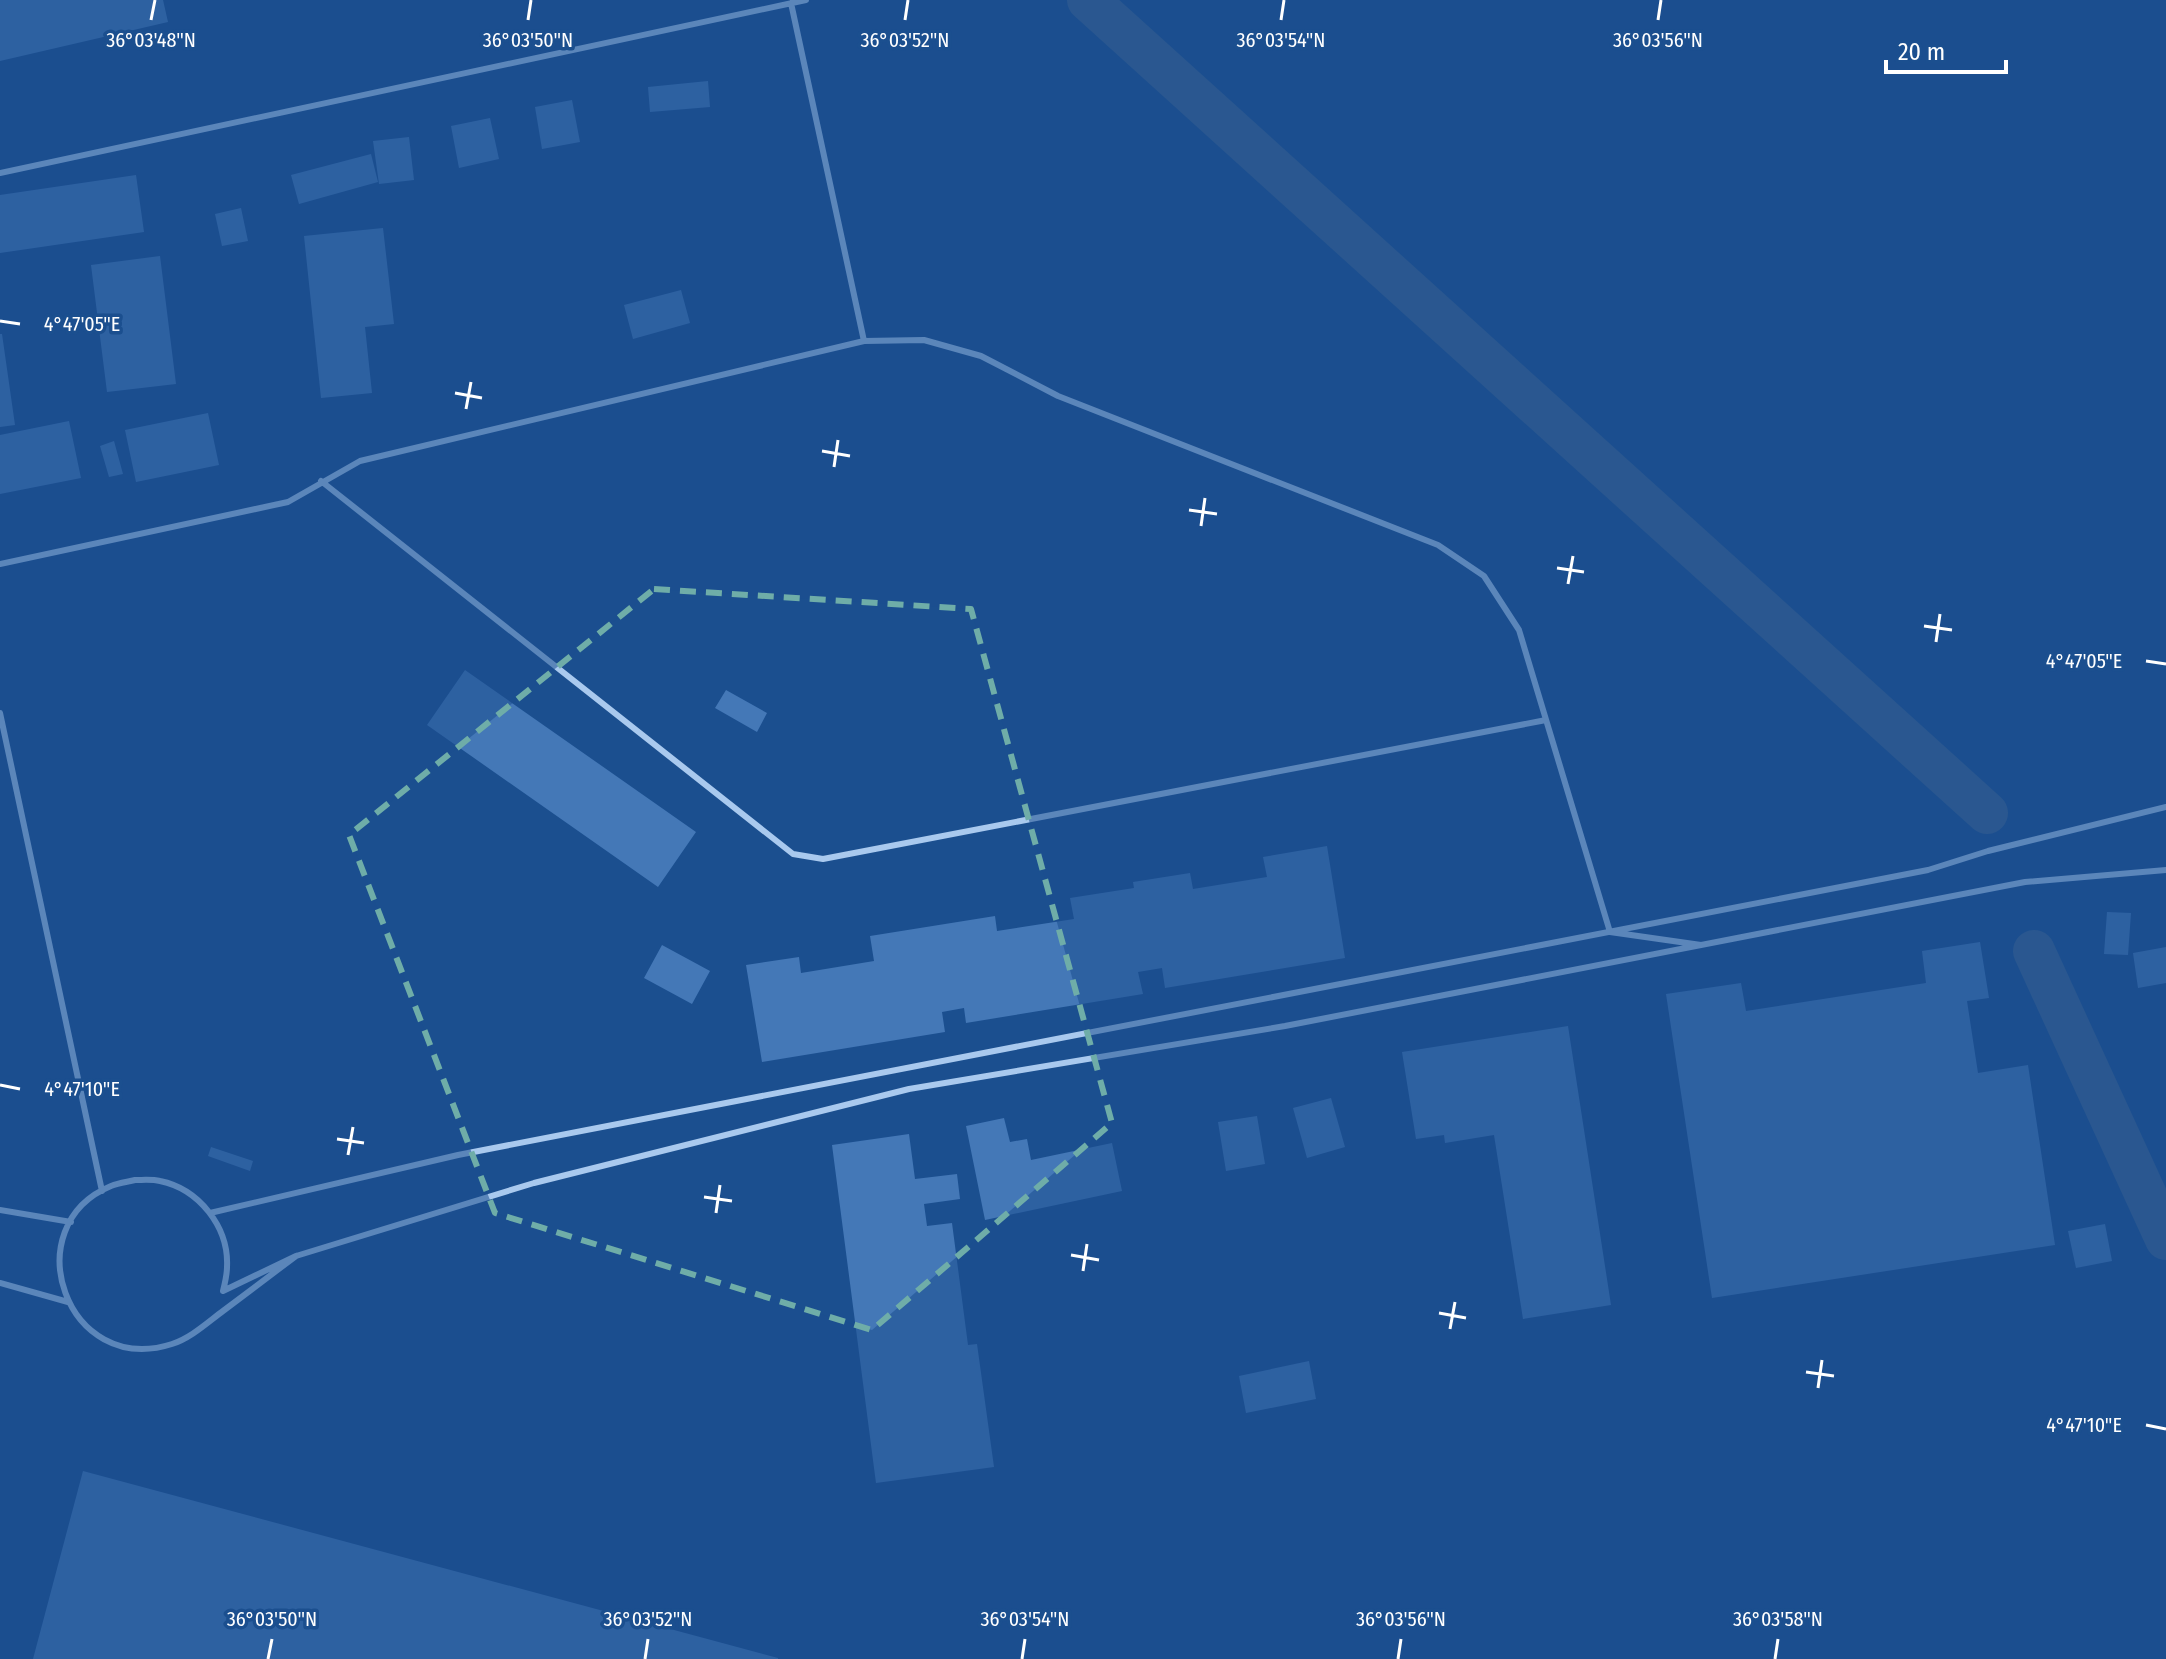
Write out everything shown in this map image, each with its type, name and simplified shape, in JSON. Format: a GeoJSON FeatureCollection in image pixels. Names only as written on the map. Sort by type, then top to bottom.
{"type":"FeatureCollection","features":[{"type":"Feature","properties":{"kind":"lane"},"geometry":{"type":"LineString","coordinates":[[0,173],[806,0]]}},
{"type":"Feature","properties":{"kind":"lane"},"geometry":{"type":"LineString","coordinates":[[791,3],[864,341]]}},
{"type":"Feature","properties":{"kind":"lane"},"geometry":{"type":"LineString","coordinates":[[0,564],[288,502],[360,461],[864,341],[924,340],[981,356],[1058,396],[1438,545],[1484,576],[1519,630],[1610,932]]}},
{"type":"Feature","properties":{"kind":"lane"},"geometry":{"type":"LineString","coordinates":[[321,481],[793,854],[823,859],[1546,720]]}},
{"type":"Feature","properties":{"kind":"lane"},"geometry":{"type":"LineString","coordinates":[[0,713],[102,1191]]}},
{"type":"Feature","properties":{"kind":"lane"},"geometry":{"type":"LineString","coordinates":[[210,1213],[458,1155],[1928,870],[1988,851],[2166,807]]}},
{"type":"Feature","properties":{"kind":"lane"},"geometry":{"type":"LineString","coordinates":[[296,1256],[196,1331],[176,1343],[152,1349],[128,1348],[105,1340],[85,1326],[70,1307],[61,1285],[59,1261],[71,1222],[91,1198],[112,1186],[135,1180],[159,1180],[182,1188],[210,1213],[225,1244],[228,1267],[223,1291],[296,1256],[534,1183],[909,1089],[1285,1026],[2025,882],[2166,870]]}},
{"type":"Feature","properties":{"kind":"lane"},"geometry":{"type":"LineString","coordinates":[[1610,932],[1701,945]]}},
{"type":"Feature","properties":{"kind":"lane"},"geometry":{"type":"LineString","coordinates":[[0,1210],[71,1222]]}},
{"type":"Feature","properties":{"kind":"lane"},"geometry":{"type":"LineString","coordinates":[[0,1283],[68,1302]]}},
{"type":"Feature","properties":{"kind":"highlighted area"},"geometry":{"type":"Polygon","coordinates":[[[654,589],[971,609],[1112,1123],[872,1330],[495,1213],[349,835],[654,589]]]}},
{"type":"Feature","properties":{"kind":"building"},"geometry":{"type":"Polygon","coordinates":[[[0,0],[163,0],[168,22],[0,61],[0,0]]]}},
{"type":"Feature","properties":{"kind":"building"},"geometry":{"type":"Polygon","coordinates":[[[708,81],[710,107],[650,112],[648,87],[708,81]]]}},
{"type":"Feature","properties":{"kind":"building"},"geometry":{"type":"Polygon","coordinates":[[[572,100],[580,142],[542,149],[535,107],[572,100]]]}},
{"type":"Feature","properties":{"kind":"building"},"geometry":{"type":"Polygon","coordinates":[[[490,118],[499,159],[459,168],[451,126],[490,118]]]}},
{"type":"Feature","properties":{"kind":"building"},"geometry":{"type":"Polygon","coordinates":[[[409,137],[414,180],[379,184],[373,141],[409,137]]]}},
{"type":"Feature","properties":{"kind":"building"},"geometry":{"type":"Polygon","coordinates":[[[371,154],[378,182],[299,204],[291,175],[371,154]]]}},
{"type":"Feature","properties":{"kind":"building"},"geometry":{"type":"Polygon","coordinates":[[[136,175],[144,232],[0,253],[0,195],[136,175]]]}},
{"type":"Feature","properties":{"kind":"building"},"geometry":{"type":"Polygon","coordinates":[[[241,208],[248,241],[222,246],[215,214],[241,208]]]}},
{"type":"Feature","properties":{"kind":"building"},"geometry":{"type":"Polygon","coordinates":[[[383,228],[394,324],[365,327],[372,393],[321,398],[304,236],[383,228]]]}},
{"type":"Feature","properties":{"kind":"building"},"geometry":{"type":"Polygon","coordinates":[[[160,256],[176,384],[107,392],[91,265],[160,256]]]}},
{"type":"Feature","properties":{"kind":"building"},"geometry":{"type":"Polygon","coordinates":[[[681,290],[690,323],[633,339],[624,305],[681,290]]]}},
{"type":"Feature","properties":{"kind":"building"},"geometry":{"type":"Polygon","coordinates":[[[0,334],[15,425],[0,427],[0,334]]]}},
{"type":"Feature","properties":{"kind":"building"},"geometry":{"type":"Polygon","coordinates":[[[208,413],[219,465],[136,482],[125,430],[208,413]]]}},
{"type":"Feature","properties":{"kind":"building"},"geometry":{"type":"Polygon","coordinates":[[[69,421],[81,478],[0,494],[0,435],[69,421]]]}},
{"type":"Feature","properties":{"kind":"building"},"geometry":{"type":"Polygon","coordinates":[[[114,441],[123,474],[109,477],[100,446],[114,441]]]}},
{"type":"Feature","properties":{"kind":"building"},"geometry":{"type":"Polygon","coordinates":[[[465,670],[696,832],[658,887],[427,725],[465,670]]]}},
{"type":"Feature","properties":{"kind":"building"},"geometry":{"type":"Polygon","coordinates":[[[726,690],[767,713],[757,732],[715,708],[726,690]]]}},
{"type":"Feature","properties":{"kind":"building"},"geometry":{"type":"Polygon","coordinates":[[[1327,846],[1345,958],[1165,988],[1162,968],[1138,972],[1143,994],[966,1023],[964,1008],[942,1012],[945,1032],[762,1062],[746,965],[799,957],[801,973],[874,961],[870,936],[995,916],[997,931],[1074,919],[1070,898],[1134,888],[1133,882],[1190,873],[1193,889],[1267,877],[1263,857],[1327,846]]]}},
{"type":"Feature","properties":{"kind":"building"},"geometry":{"type":"Polygon","coordinates":[[[2107,912],[2131,913],[2128,955],[2104,954],[2107,912]]]}},
{"type":"Feature","properties":{"kind":"building"},"geometry":{"type":"Polygon","coordinates":[[[1980,942],[1989,998],[1967,1001],[1978,1073],[2028,1065],[2055,1245],[1712,1298],[1666,994],[1741,983],[1746,1011],[1926,983],[1922,951],[1980,942]]]}},
{"type":"Feature","properties":{"kind":"building"},"geometry":{"type":"Polygon","coordinates":[[[662,945],[710,971],[692,1004],[644,978],[662,945]]]}},
{"type":"Feature","properties":{"kind":"building"},"geometry":{"type":"Polygon","coordinates":[[[2166,947],[2166,983],[2138,988],[2133,953],[2166,947]]]}},
{"type":"Feature","properties":{"kind":"building"},"geometry":{"type":"Polygon","coordinates":[[[1568,1026],[1611,1305],[1523,1319],[1494,1135],[1445,1143],[1444,1135],[1416,1139],[1402,1052],[1568,1026]]]}},
{"type":"Feature","properties":{"kind":"building"},"geometry":{"type":"Polygon","coordinates":[[[1331,1098],[1345,1147],[1307,1158],[1293,1108],[1331,1098]]]}},
{"type":"Feature","properties":{"kind":"building"},"geometry":{"type":"Polygon","coordinates":[[[1257,1116],[1265,1164],[1226,1171],[1218,1122],[1257,1116]]]}},
{"type":"Feature","properties":{"kind":"building"},"geometry":{"type":"Polygon","coordinates":[[[1004,1118],[1010,1142],[1027,1139],[1031,1160],[1112,1143],[1122,1191],[985,1220],[966,1126],[1004,1118]]]}},
{"type":"Feature","properties":{"kind":"building"},"geometry":{"type":"Polygon","coordinates":[[[909,1134],[915,1179],[957,1174],[960,1199],[924,1204],[927,1226],[952,1223],[968,1345],[977,1344],[994,1467],[876,1483],[832,1145],[909,1134]]]}},
{"type":"Feature","properties":{"kind":"building"},"geometry":{"type":"Polygon","coordinates":[[[211,1147],[253,1161],[250,1171],[208,1156],[211,1147]]]}},
{"type":"Feature","properties":{"kind":"building"},"geometry":{"type":"Polygon","coordinates":[[[2105,1224],[2112,1261],[2076,1268],[2068,1231],[2105,1224]]]}},
{"type":"Feature","properties":{"kind":"building"},"geometry":{"type":"Polygon","coordinates":[[[1309,1361],[1316,1399],[1246,1413],[1239,1376],[1309,1361]]]}},
{"type":"Feature","properties":{"kind":"building"},"geometry":{"type":"Polygon","coordinates":[[[83,1471],[778,1658],[778,1659],[33,1659],[83,1471]]]}},
{"type":"Feature","properties":{"kind":"waterway"},"geometry":{"type":"LineString","coordinates":[[1088,0],[1987,813]]}},
{"type":"Feature","properties":{"kind":"waterway"},"geometry":{"type":"LineString","coordinates":[[2034,951],[2166,1239]]}}]}
